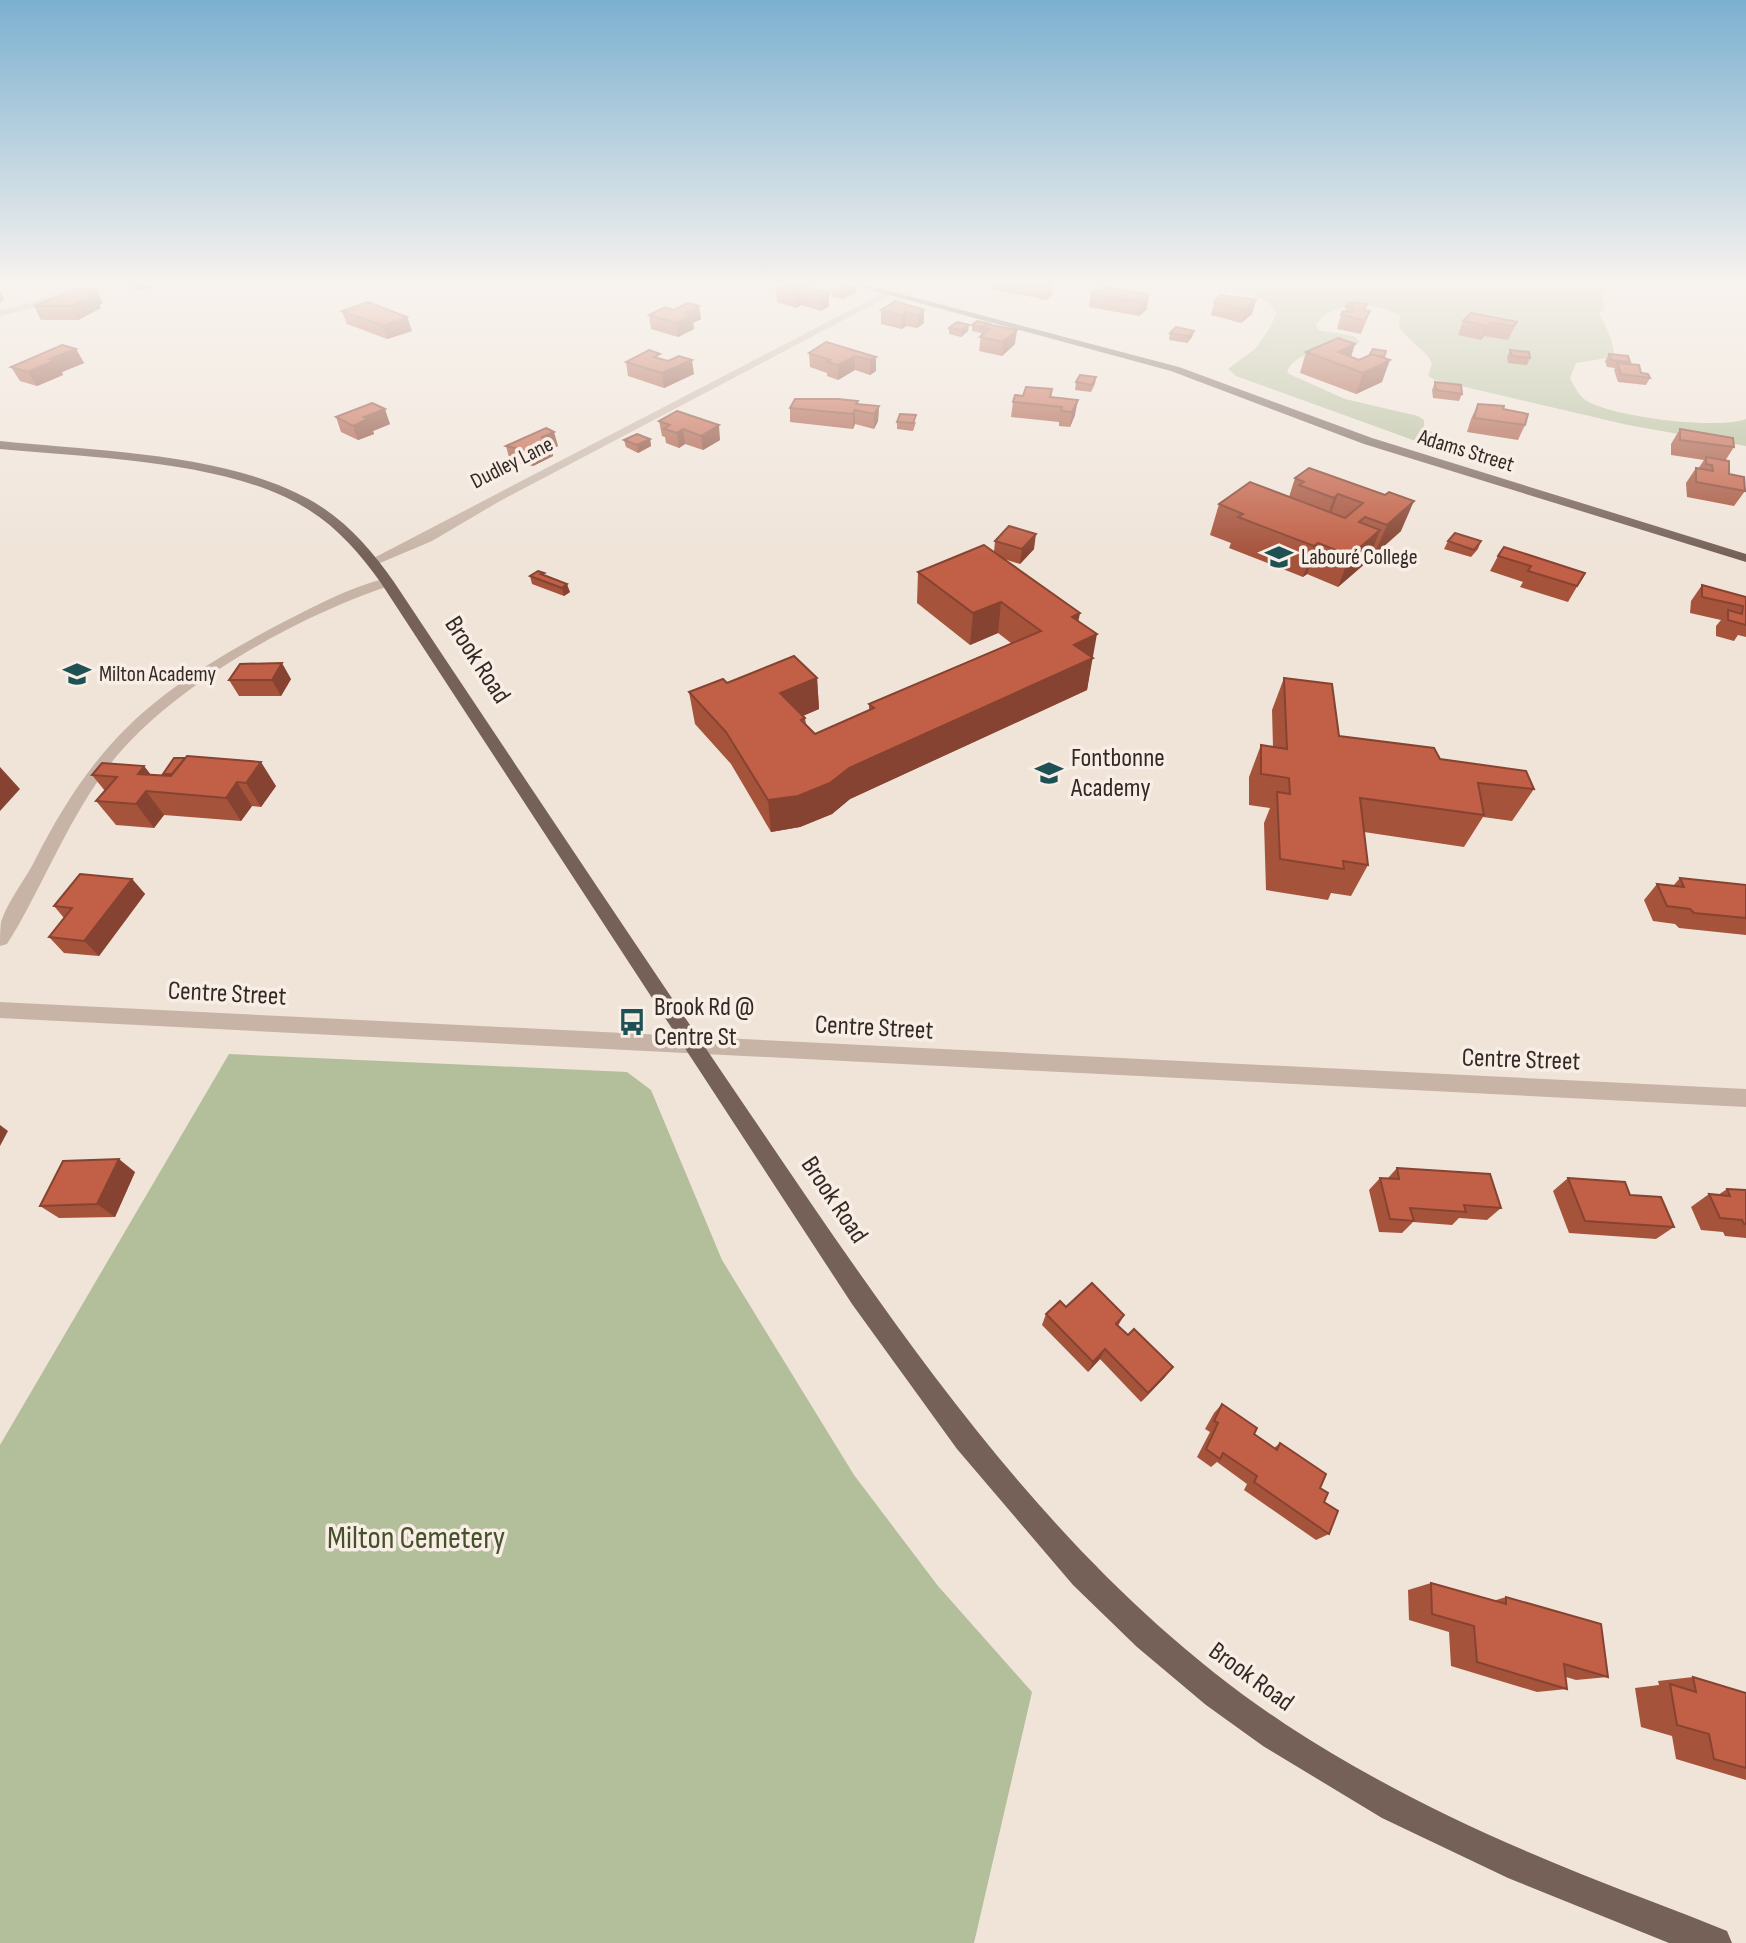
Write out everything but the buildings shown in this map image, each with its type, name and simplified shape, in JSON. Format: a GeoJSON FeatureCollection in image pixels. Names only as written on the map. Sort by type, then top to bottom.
{"type":"FeatureCollection","features":[{"type":"Feature","properties":{"kind":"main road","name":"Adams Street"},"geometry":{"type":"LineString","coordinates":[[1190,375],[1368,441],[1746,558]]}},
{"type":"Feature","properties":{"kind":"main road","name":"Brook Road"},"geometry":{"type":"LineString","coordinates":[[0,445],[187,468],[271,487],[321,512],[345,532],[387,582],[871,1312],[951,1421],[1027,1515],[1144,1634],[1259,1725],[1397,1807],[1552,1879],[1715,1943]]}},
{"type":"Feature","properties":{"kind":"street","name":"Dudley Lane"},"geometry":{"type":"LineString","coordinates":[[373,562],[421,544],[486,503],[739,375]]}},
{"type":"Feature","properties":{"kind":"street"},"geometry":{"type":"LineString","coordinates":[[0,939],[20,908],[82,790],[120,740],[150,710],[223,660],[337,601],[387,582]]}},
{"type":"Feature","properties":{"kind":"street","name":"Centre Street"},"geometry":{"type":"LineString","coordinates":[[0,1010],[1746,1098]]}},
{"type":"Feature","properties":{"kind":"green space"},"geometry":{"type":"Polygon","coordinates":[[[1291,375],[1345,399],[1418,416],[1424,420],[1424,427],[1449,443],[1447,448],[1435,448],[1236,376],[1291,375]]]}},
{"type":"Feature","properties":{"kind":"green space"},"geometry":{"type":"Polygon","coordinates":[[[1571,375],[1576,390],[1584,399],[1616,411],[1689,422],[1746,419],[1746,446],[1628,425],[1428,376],[1571,375]]]}},
{"type":"Feature","properties":{"kind":"green space","name":"Milton Cemetery"},"geometry":{"type":"Polygon","coordinates":[[[229,1054],[627,1072],[651,1090],[722,1260],[854,1475],[938,1586],[1032,1692],[974,1943],[0,1943],[0,1445],[229,1054]]]}},
{"type":"Feature","properties":{"kind":"place","name":"Labouré College"},"geometry":{"type":"Point","coordinates":[1279,557]}},
{"type":"Feature","properties":{"kind":"place","name":"Milton Academy"},"geometry":{"type":"Point","coordinates":[77,674]}},
{"type":"Feature","properties":{"kind":"place","name":"Fontbonne Academy"},"geometry":{"type":"Point","coordinates":[1049,773]}},
{"type":"Feature","properties":{"kind":"place","name":"Brook Rd @ Centre St"},"geometry":{"type":"Point","coordinates":[632,1022]}}]}
